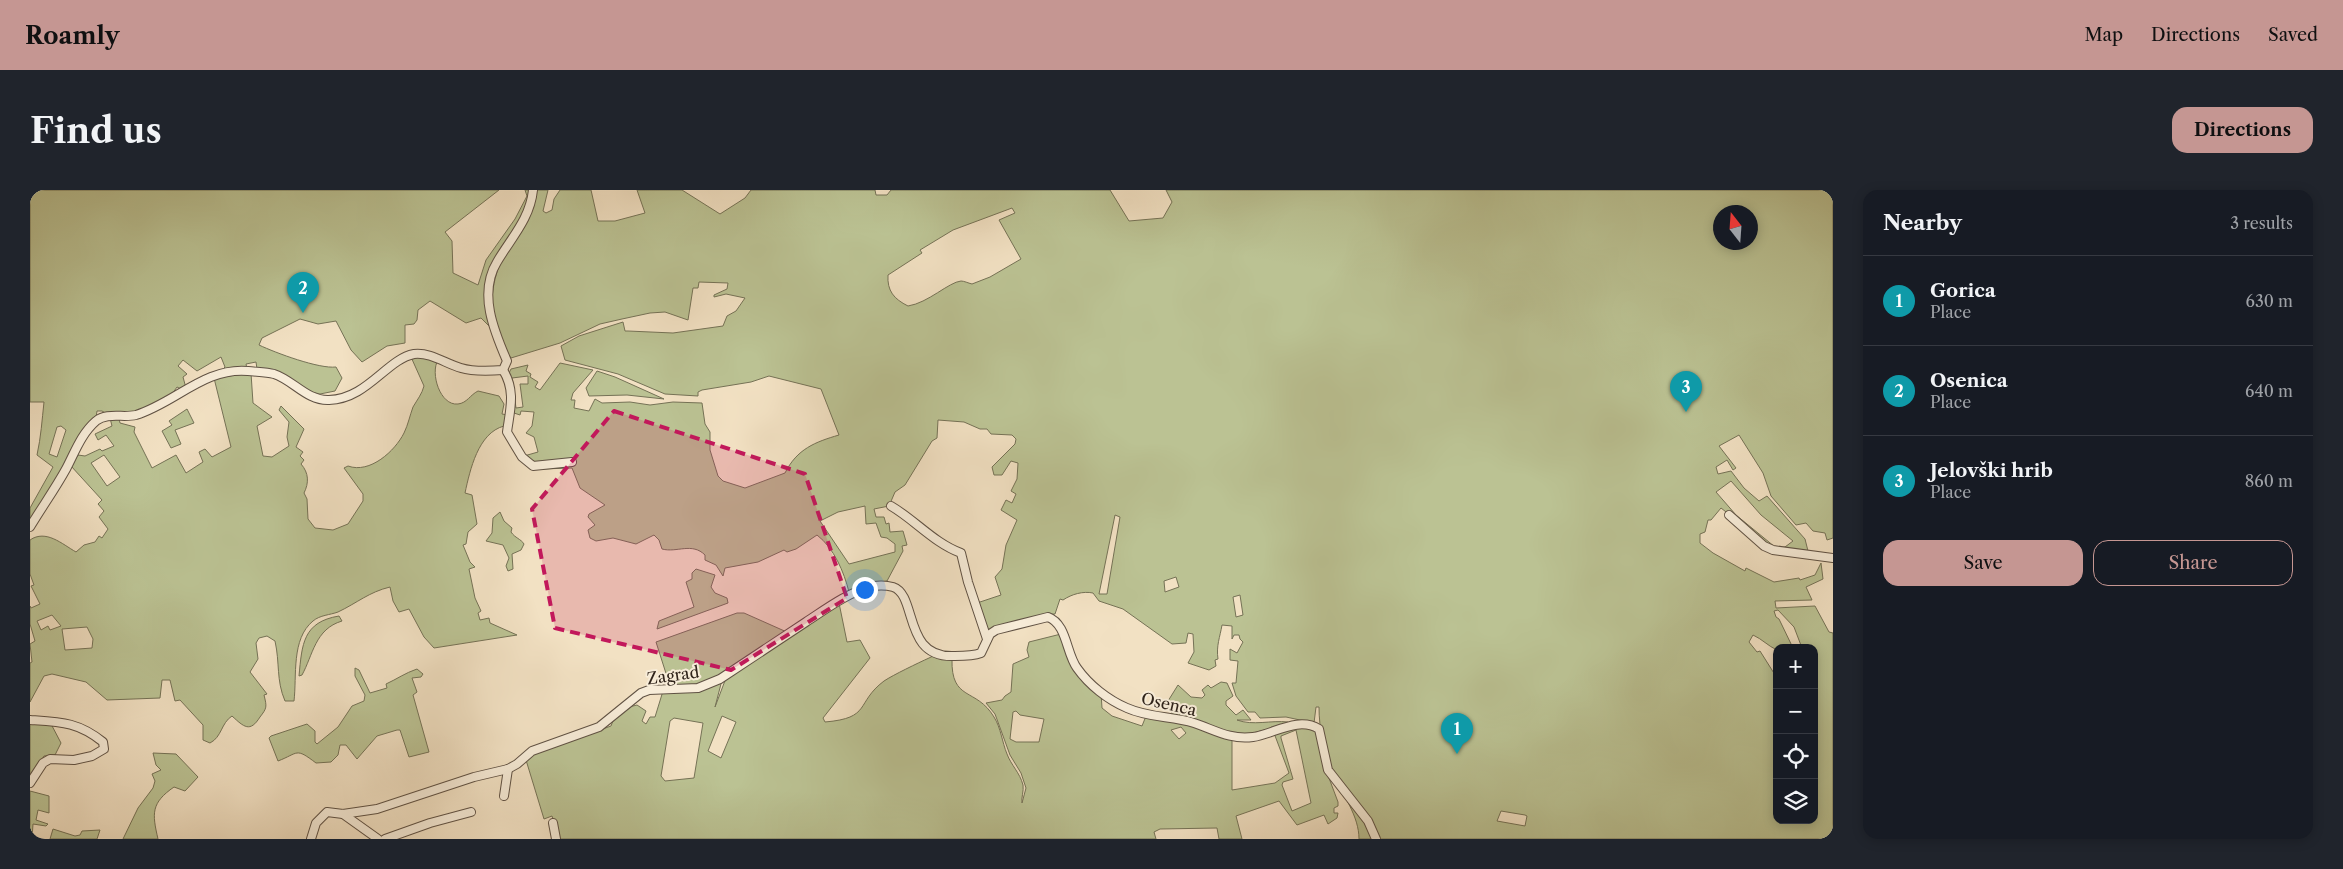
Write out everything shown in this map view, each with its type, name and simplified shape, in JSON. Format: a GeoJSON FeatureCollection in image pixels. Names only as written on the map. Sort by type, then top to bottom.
{"type":"FeatureCollection","features":[{"type":"Feature","properties":{"kind":"street"},"geometry":{"type":"LineString","coordinates":[[503,370],[507,361],[491,318],[490,286],[496,263],[526,217],[533,190]]}},
{"type":"Feature","properties":{"kind":"street"},"geometry":{"type":"LineString","coordinates":[[30,527],[66,469],[82,437],[96,421],[108,416],[124,417],[156,407],[217,374],[245,371],[275,374],[301,391],[327,400],[356,392],[402,359],[413,354],[426,355],[463,369],[503,370]]}},
{"type":"Feature","properties":{"kind":"street"},"geometry":{"type":"LineString","coordinates":[[503,370],[508,378],[512,411],[507,432],[522,457],[533,466],[572,462]]}},
{"type":"Feature","properties":{"kind":"street"},"geometry":{"type":"LineString","coordinates":[[891,506],[927,531],[940,543],[961,552],[968,582],[987,639]]}},
{"type":"Feature","properties":{"kind":"street"},"geometry":{"type":"LineString","coordinates":[[1729,515],[1764,546],[1773,550],[1833,558]]}},
{"type":"Feature","properties":{"kind":"street","name":"Osenca"},"geometry":{"type":"LineString","coordinates":[[839,601],[870,586],[893,587],[905,599],[912,625],[927,648],[933,654],[941,657],[981,653],[985,649],[987,639],[996,630],[1048,617],[1060,625],[1070,657],[1078,669],[1092,685],[1127,708],[1144,714],[1194,722],[1228,737],[1253,737],[1293,726],[1312,725],[1318,729],[1328,770],[1368,821],[1376,839]]}},
{"type":"Feature","properties":{"kind":"street","name":"Zagrad"},"geometry":{"type":"LineString","coordinates":[[311,839],[316,823],[327,812],[343,814],[377,809],[455,783],[508,769],[532,751],[599,727],[641,693],[649,690],[698,688],[720,679],[839,601]]}},
{"type":"Feature","properties":{"kind":"street"},"geometry":{"type":"LineString","coordinates":[[30,720],[65,722],[79,726],[103,742],[104,750],[92,756],[74,760],[50,758],[42,763],[30,782]]}},
{"type":"Feature","properties":{"kind":"street"},"geometry":{"type":"LineString","coordinates":[[504,796],[508,769]]}},
{"type":"Feature","properties":{"kind":"street"},"geometry":{"type":"LineString","coordinates":[[385,839],[430,823],[471,812]]}},
{"type":"Feature","properties":{"kind":"street"},"geometry":{"type":"LineString","coordinates":[[343,814],[378,839]]}},
{"type":"Feature","properties":{"kind":"street"},"geometry":{"type":"LineString","coordinates":[[553,822],[556,839]]}},
{"type":"Feature","properties":{"kind":"highlighted area"},"geometry":{"type":"Polygon","coordinates":[[[614,411],[805,474],[847,598],[731,670],[555,628],[532,509],[614,411]]]}},
{"type":"Feature","properties":{"kind":"green space"},"geometry":{"type":"Polygon","coordinates":[[[30,190],[499,190],[445,232],[452,241],[453,273],[478,285],[486,260],[515,219],[527,196],[525,190],[532,190],[524,216],[491,273],[493,335],[490,327],[481,318],[466,323],[430,301],[418,310],[417,320],[414,324],[405,325],[405,343],[387,346],[362,362],[351,350],[336,321],[318,324],[300,319],[262,338],[259,345],[276,352],[319,366],[336,367],[342,378],[335,391],[320,394],[303,390],[257,369],[256,362],[246,364],[247,369],[220,372],[225,367],[221,357],[197,371],[183,360],[178,366],[187,374],[183,377],[186,388],[183,390],[177,387],[170,397],[138,413],[107,414],[97,411],[96,418],[30,523],[30,508],[53,467],[37,455],[44,402],[30,402],[30,190]],[[61,426],[57,427],[49,454],[57,457],[66,430],[61,426]]]}},
{"type":"Feature","properties":{"kind":"green space"},"geometry":{"type":"Polygon","coordinates":[[[535,190],[548,190],[543,211],[546,213],[552,210],[554,199],[560,190],[591,190],[598,221],[615,221],[645,213],[637,190],[682,190],[720,214],[745,198],[751,190],[875,190],[876,195],[887,195],[891,190],[1110,190],[1129,221],[1163,218],[1172,202],[1166,190],[1833,190],[1833,538],[1827,540],[1825,533],[1813,531],[1806,523],[1796,525],[1771,496],[1763,473],[1739,435],[1719,446],[1736,468],[1733,470],[1727,460],[1716,467],[1718,474],[1731,471],[1744,488],[1759,501],[1767,496],[1805,539],[1808,551],[1780,548],[1793,541],[1761,515],[1731,481],[1716,492],[1736,515],[1775,547],[1773,549],[1721,508],[1711,520],[1708,520],[1705,532],[1700,534],[1700,543],[1713,553],[1745,571],[1746,568],[1774,582],[1799,578],[1800,580],[1815,575],[1821,563],[1823,579],[1806,587],[1812,600],[1775,601],[1776,608],[1815,606],[1829,632],[1833,633],[1833,839],[1359,839],[1353,814],[1327,759],[1321,733],[1319,707],[1316,707],[1314,723],[1286,717],[1260,718],[1255,712],[1248,712],[1236,696],[1232,683],[1236,683],[1238,661],[1230,660],[1230,649],[1237,653],[1243,642],[1239,635],[1234,635],[1232,639],[1232,626],[1222,625],[1218,646],[1218,659],[1215,660],[1216,666],[1209,670],[1188,663],[1194,652],[1193,634],[1188,633],[1186,643],[1172,644],[1123,609],[1099,601],[1093,593],[1089,592],[1074,595],[1063,600],[1060,599],[1055,614],[1042,615],[989,631],[986,629],[977,603],[1001,595],[995,577],[1002,569],[1006,545],[1017,520],[1001,510],[1006,500],[1012,503],[1016,494],[1011,491],[1017,479],[1018,463],[1011,461],[1002,475],[994,475],[992,467],[1015,444],[1016,439],[1012,435],[991,434],[987,429],[980,429],[964,422],[938,420],[937,438],[932,441],[905,485],[895,492],[889,506],[874,509],[876,517],[884,517],[886,524],[889,523],[890,532],[903,531],[907,545],[902,546],[903,551],[887,581],[868,584],[849,592],[838,561],[823,540],[817,535],[796,549],[787,552],[784,550],[758,562],[725,568],[723,576],[716,565],[705,560],[705,555],[700,551],[690,548],[662,549],[659,540],[654,535],[636,544],[613,538],[596,541],[590,538],[588,530],[595,525],[588,517],[589,514],[605,505],[580,488],[572,468],[541,469],[524,456],[538,452],[534,437],[526,433],[532,426],[534,412],[521,411],[520,415],[514,413],[509,373],[511,369],[528,365],[526,371],[531,374],[530,377],[538,382],[535,387],[540,390],[560,363],[593,370],[573,393],[571,400],[575,400],[574,408],[589,411],[595,399],[602,403],[630,402],[650,405],[673,402],[702,403],[705,424],[710,432],[710,450],[718,476],[723,481],[745,488],[785,473],[801,452],[815,444],[839,435],[821,389],[769,376],[751,382],[702,390],[698,392],[698,396],[665,394],[618,374],[565,360],[561,346],[579,336],[623,322],[625,331],[673,333],[723,326],[727,316],[736,311],[745,298],[726,294],[714,297],[714,295],[727,289],[728,283],[699,282],[698,288],[693,288],[688,320],[665,312],[622,319],[600,324],[560,343],[511,358],[498,337],[493,315],[492,294],[504,252],[535,190]],[[1012,208],[953,230],[920,250],[922,253],[888,275],[892,294],[908,306],[916,304],[956,282],[962,281],[972,284],[990,277],[1021,259],[999,220],[1015,213],[1012,208]],[[528,376],[512,378],[516,408],[523,407],[520,384],[528,384],[528,376]],[[865,506],[838,512],[820,521],[849,564],[895,552],[895,544],[887,538],[881,537],[876,523],[866,524],[865,506]],[[1115,515],[1099,594],[1107,594],[1120,517],[1115,515]],[[1176,577],[1164,581],[1165,592],[1179,587],[1176,577]],[[1240,595],[1233,597],[1236,617],[1243,615],[1240,595]],[[1501,811],[1497,821],[1525,826],[1527,816],[1525,815],[1501,811]]]}},
{"type":"Feature","properties":{"kind":"green space"},"geometry":{"type":"Polygon","coordinates":[[[418,356],[438,360],[435,373],[436,380],[438,388],[446,400],[458,404],[464,402],[478,391],[499,396],[504,404],[502,414],[508,415],[504,426],[495,430],[482,444],[470,474],[465,493],[472,495],[477,524],[468,532],[466,544],[463,545],[470,562],[475,567],[469,569],[475,598],[481,611],[478,613],[480,620],[489,618],[490,623],[517,635],[434,648],[424,637],[409,609],[399,612],[393,601],[390,587],[383,589],[338,612],[316,619],[306,629],[301,638],[296,658],[294,701],[285,701],[282,693],[275,641],[267,636],[259,638],[256,643],[258,659],[250,672],[267,694],[264,695],[265,709],[250,727],[243,725],[232,716],[228,719],[217,737],[210,743],[203,740],[203,725],[180,700],[175,701],[170,680],[162,680],[160,698],[107,700],[86,682],[52,674],[44,676],[30,702],[30,663],[32,662],[30,644],[35,641],[30,624],[30,606],[31,608],[40,604],[31,586],[34,585],[30,574],[30,540],[42,536],[48,537],[76,552],[84,545],[95,542],[99,536],[102,538],[108,529],[99,517],[104,511],[98,504],[102,500],[71,466],[78,455],[85,456],[100,449],[102,451],[114,446],[106,435],[98,440],[95,434],[112,426],[110,418],[119,419],[120,423],[135,427],[134,432],[152,468],[176,455],[186,473],[203,462],[199,452],[205,449],[212,457],[231,447],[214,378],[251,373],[253,403],[272,417],[257,426],[263,456],[272,457],[289,446],[287,437],[289,422],[279,410],[281,406],[304,429],[296,447],[303,452],[300,456],[304,460],[301,464],[307,474],[307,486],[304,493],[307,499],[308,519],[315,528],[333,530],[348,524],[363,501],[363,494],[344,468],[348,466],[356,468],[365,467],[373,464],[395,447],[405,430],[413,407],[424,386],[411,357],[418,356]],[[104,455],[91,463],[107,486],[120,477],[104,455]],[[52,615],[37,621],[41,630],[48,626],[50,630],[61,626],[52,615]],[[87,627],[62,629],[65,650],[92,648],[93,639],[87,627]]]}},
{"type":"Feature","properties":{"kind":"green space"},"geometry":{"type":"Polygon","coordinates":[[[597,371],[664,399],[627,395],[589,396],[586,388],[597,371]]]}},
{"type":"Feature","properties":{"kind":"green space"},"geometry":{"type":"Polygon","coordinates":[[[187,409],[194,423],[175,430],[181,444],[171,448],[162,431],[172,425],[169,421],[187,409]]]}},
{"type":"Feature","properties":{"kind":"green space"},"geometry":{"type":"Polygon","coordinates":[[[500,512],[504,521],[512,528],[511,532],[514,536],[524,544],[521,550],[512,554],[513,569],[508,571],[506,566],[509,558],[503,545],[486,541],[492,533],[493,518],[500,512]]]}},
{"type":"Feature","properties":{"kind":"green space"},"geometry":{"type":"Polygon","coordinates":[[[696,569],[715,575],[711,587],[715,593],[727,598],[728,603],[657,629],[659,621],[694,607],[686,582],[692,579],[692,573],[696,569]]]}},
{"type":"Feature","properties":{"kind":"green space"},"geometry":{"type":"Polygon","coordinates":[[[839,603],[847,642],[860,640],[870,658],[823,718],[825,722],[840,720],[857,713],[875,689],[884,681],[906,669],[935,655],[952,659],[953,673],[960,688],[980,701],[996,721],[1007,754],[1023,785],[1022,803],[1026,788],[1021,773],[1010,755],[995,714],[986,703],[1002,700],[1011,692],[1013,664],[1029,657],[1027,650],[1029,642],[1061,634],[1066,650],[1101,693],[1102,708],[1112,716],[1142,726],[1146,716],[1184,723],[1232,740],[1232,790],[1275,783],[1289,773],[1274,733],[1302,725],[1316,730],[1323,762],[1338,802],[1338,806],[1334,808],[1334,813],[1338,813],[1337,818],[1328,824],[1324,815],[1297,825],[1279,801],[1236,816],[1242,839],[1219,839],[1217,828],[1160,829],[1154,832],[1156,839],[559,839],[552,816],[544,819],[526,760],[533,754],[611,726],[618,714],[632,706],[637,705],[646,711],[642,721],[646,724],[650,717],[655,717],[663,691],[722,680],[715,707],[726,678],[839,603]],[[1016,711],[1013,712],[1010,739],[1016,742],[1039,742],[1044,719],[1020,715],[1016,711]],[[722,716],[708,751],[721,758],[736,722],[722,716]],[[674,718],[670,721],[661,776],[665,781],[694,778],[703,723],[674,718]],[[1181,727],[1171,730],[1179,739],[1186,733],[1181,727]],[[1296,730],[1281,736],[1293,779],[1283,782],[1282,785],[1292,811],[1311,803],[1296,730]]]}},
{"type":"Feature","properties":{"kind":"green space"},"geometry":{"type":"Polygon","coordinates":[[[737,613],[744,613],[789,633],[714,679],[700,684],[670,686],[656,642],[737,613]]]}},
{"type":"Feature","properties":{"kind":"green space"},"geometry":{"type":"Polygon","coordinates":[[[339,616],[342,621],[333,625],[320,636],[302,675],[299,676],[303,645],[311,629],[318,623],[339,616]]]}},
{"type":"Feature","properties":{"kind":"green space"},"geometry":{"type":"Polygon","coordinates":[[[355,668],[359,670],[370,693],[387,688],[386,684],[417,669],[423,674],[421,677],[412,678],[417,692],[413,695],[429,752],[409,757],[400,730],[397,730],[377,736],[357,759],[346,745],[340,745],[338,755],[331,762],[316,763],[300,753],[278,761],[269,738],[271,736],[307,724],[315,731],[315,742],[317,744],[338,727],[352,706],[364,701],[365,695],[355,676],[355,668]]]}},
{"type":"Feature","properties":{"kind":"green space"},"geometry":{"type":"Polygon","coordinates":[[[1221,682],[1227,683],[1233,696],[1226,701],[1226,705],[1236,715],[1243,710],[1251,720],[1237,720],[1249,723],[1288,722],[1288,724],[1237,737],[1173,717],[1168,701],[1178,685],[1191,697],[1202,698],[1205,695],[1202,690],[1208,685],[1211,688],[1221,682]]]}},
{"type":"Feature","properties":{"kind":"green space"},"geometry":{"type":"Polygon","coordinates":[[[30,721],[50,722],[61,743],[55,755],[44,756],[30,778],[30,721]]]}},
{"type":"Feature","properties":{"kind":"green space"},"geometry":{"type":"Polygon","coordinates":[[[153,753],[176,754],[198,777],[185,791],[174,787],[157,804],[154,815],[158,839],[123,839],[138,808],[153,788],[155,781],[152,774],[161,770],[156,765],[153,753]]]}},
{"type":"Feature","properties":{"kind":"green space"},"geometry":{"type":"Polygon","coordinates":[[[30,791],[49,796],[49,813],[38,810],[36,820],[48,824],[46,826],[33,824],[32,839],[30,839],[30,791]]]}},
{"type":"Feature","properties":{"kind":"green space"},"geometry":{"type":"Polygon","coordinates":[[[53,829],[75,836],[80,835],[82,831],[100,830],[97,839],[50,839],[53,829]]]}},
{"type":"Feature","properties":{"kind":"place","name":"Osenica"},"geometry":{"type":"Point","coordinates":[303,313]}},
{"type":"Feature","properties":{"kind":"place","name":"Jelovški hrib"},"geometry":{"type":"Point","coordinates":[1686,412]}},
{"type":"Feature","properties":{"kind":"place","name":"Gorica"},"geometry":{"type":"Point","coordinates":[1457,754]}}]}
